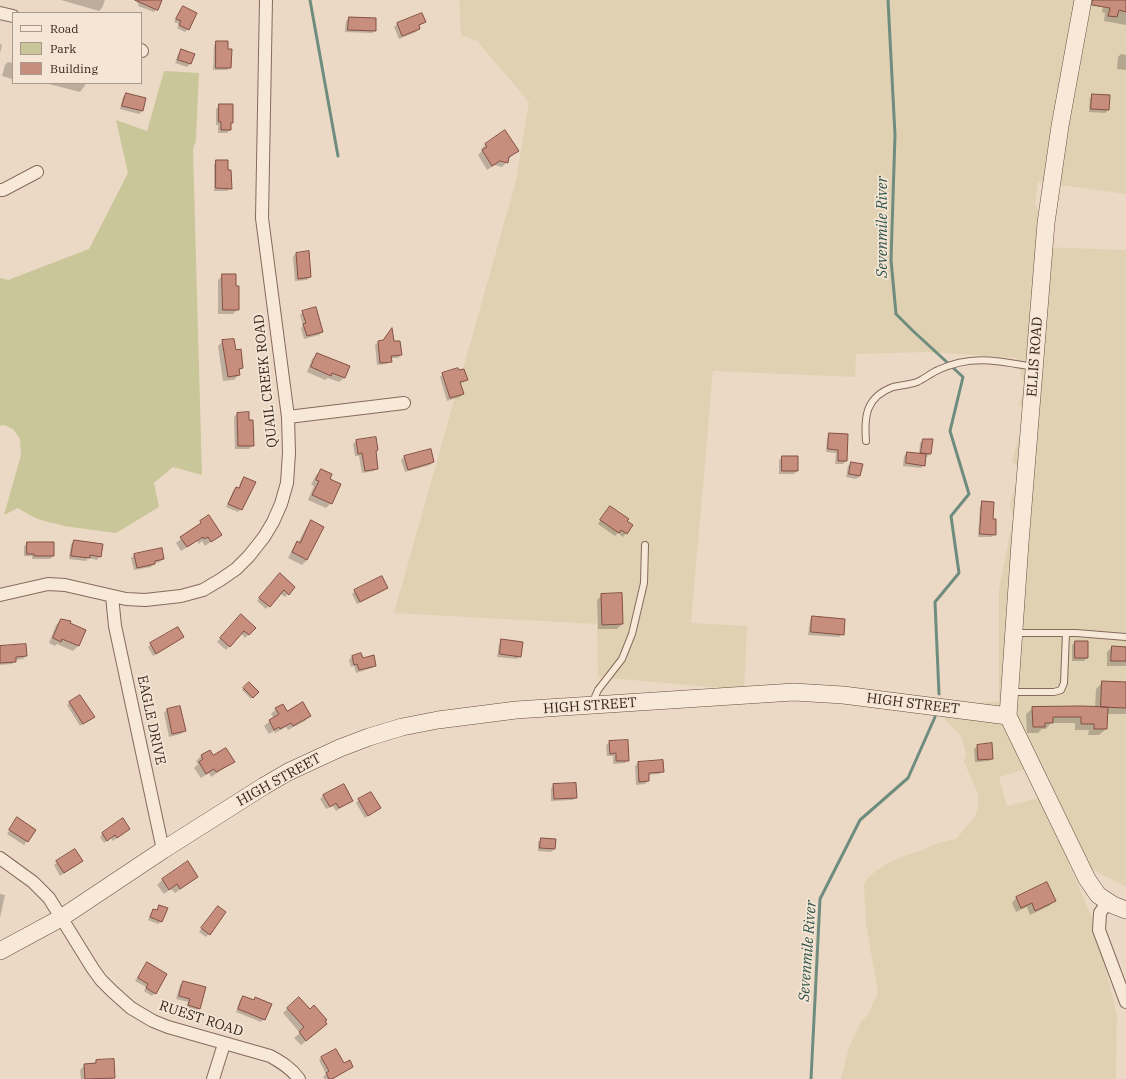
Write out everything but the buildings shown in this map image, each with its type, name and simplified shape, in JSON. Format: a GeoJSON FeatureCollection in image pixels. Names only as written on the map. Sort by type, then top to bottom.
{"type":"FeatureCollection","features":[{"type":"Feature","properties":{"kind":"street","name":"QUAIL CREEK ROAD"},"geometry":{"type":"LineString","coordinates":[[0,595],[48,584],[65,585],[88,589],[112,596],[145,600],[180,596],[203,590],[236,569],[264,537],[282,504],[287,483],[289,453],[288,417],[262,218],[266,0]]}},
{"type":"Feature","properties":{"kind":"street","name":"ELLIS ROAD"},"geometry":{"type":"LineString","coordinates":[[1008,716],[1013,633],[1041,278],[1050,188],[1083,0]]}},
{"type":"Feature","properties":{"kind":"street"},"geometry":{"type":"LineString","coordinates":[[0,13],[12,16]]}},
{"type":"Feature","properties":{"kind":"street"},"geometry":{"type":"LineString","coordinates":[[0,190],[3,190],[37,172]]}},
{"type":"Feature","properties":{"kind":"street"},"geometry":{"type":"LineString","coordinates":[[288,417],[404,403]]}},
{"type":"Feature","properties":{"kind":"street","name":"EAGLE DRIVE"},"geometry":{"type":"LineString","coordinates":[[112,596],[115,626],[163,850]]}},
{"type":"Feature","properties":{"kind":"street","name":"HIGH STREET"},"geometry":{"type":"LineString","coordinates":[[0,951],[61,918],[163,850],[288,772],[340,748],[369,737],[416,724],[472,715],[794,692],[843,695],[1008,716]]}},
{"type":"Feature","properties":{"kind":"street"},"geometry":{"type":"LineString","coordinates":[[1008,716],[1087,879],[1098,895],[1108,902],[1126,910]]}},
{"type":"Feature","properties":{"kind":"street","name":"RUEST ROAD"},"geometry":{"type":"LineString","coordinates":[[0,858],[33,882],[49,898],[101,980],[131,1008],[153,1021],[224,1044],[270,1056],[289,1068],[299,1079]]}},
{"type":"Feature","properties":{"kind":"street"},"geometry":{"type":"LineString","coordinates":[[1108,902],[1100,913],[1099,930],[1126,1002]]}},
{"type":"Feature","properties":{"kind":"street"},"geometry":{"type":"LineString","coordinates":[[213,1079],[224,1044]]}},
{"type":"Feature","properties":{"kind":"lane"},"geometry":{"type":"LineString","coordinates":[[866,442],[864,422],[870,405],[878,394],[894,387],[916,382],[940,369],[966,360],[989,359],[1035,367]]}},
{"type":"Feature","properties":{"kind":"lane"},"geometry":{"type":"LineString","coordinates":[[591,706],[598,690],[622,659],[632,634],[644,583],[645,545]]}},
{"type":"Feature","properties":{"kind":"lane"},"geometry":{"type":"LineString","coordinates":[[1013,633],[1066,633],[1126,637]]}},
{"type":"Feature","properties":{"kind":"lane"},"geometry":{"type":"LineString","coordinates":[[1009,692],[1054,692],[1061,690],[1064,683],[1066,633]]}},
{"type":"Feature","properties":{"kind":"shaded area"},"geometry":{"type":"Polygon","coordinates":[[[459,0],[699,0],[699,2],[700,0],[1126,0],[1126,194],[1038,182],[1035,205],[1043,217],[1036,232],[1042,247],[1126,250],[1126,887],[1084,865],[1054,829],[1094,922],[1117,1015],[1116,1079],[841,1079],[849,1047],[861,1022],[868,1014],[878,993],[866,924],[864,886],[868,877],[887,863],[938,843],[956,839],[974,818],[978,809],[978,795],[964,761],[966,753],[961,736],[933,707],[942,708],[999,701],[999,589],[1013,518],[1010,503],[1020,472],[1012,460],[1026,417],[1019,403],[1025,388],[1016,358],[933,352],[856,354],[855,377],[713,371],[691,623],[747,626],[744,690],[598,677],[597,624],[394,613],[516,181],[529,102],[477,41],[461,35],[459,0]],[[1031,768],[999,777],[1007,806],[1040,798],[1031,768]]]}},
{"type":"Feature","properties":{"kind":"green space"},"geometry":{"type":"Polygon","coordinates":[[[164,71],[199,73],[196,140],[193,149],[202,475],[173,467],[154,483],[159,507],[116,533],[63,526],[29,515],[18,508],[4,515],[21,455],[20,439],[13,429],[4,425],[0,426],[0,278],[8,280],[89,249],[128,173],[116,120],[147,131],[164,71]]]}},
{"type":"Feature","properties":{"kind":"waterway"},"geometry":{"type":"LineString","coordinates":[[310,0],[338,156]]}},
{"type":"Feature","properties":{"kind":"waterway","name":"Sevenmile River"},"geometry":{"type":"LineString","coordinates":[[888,0],[895,135],[891,260],[896,314],[963,377],[950,431],[969,494],[951,516],[959,573],[935,602],[939,694]]}},
{"type":"Feature","properties":{"kind":"waterway","name":"Sevenmile River"},"geometry":{"type":"LineString","coordinates":[[811,1079],[820,899],[860,820],[908,778],[935,717]]}}]}
